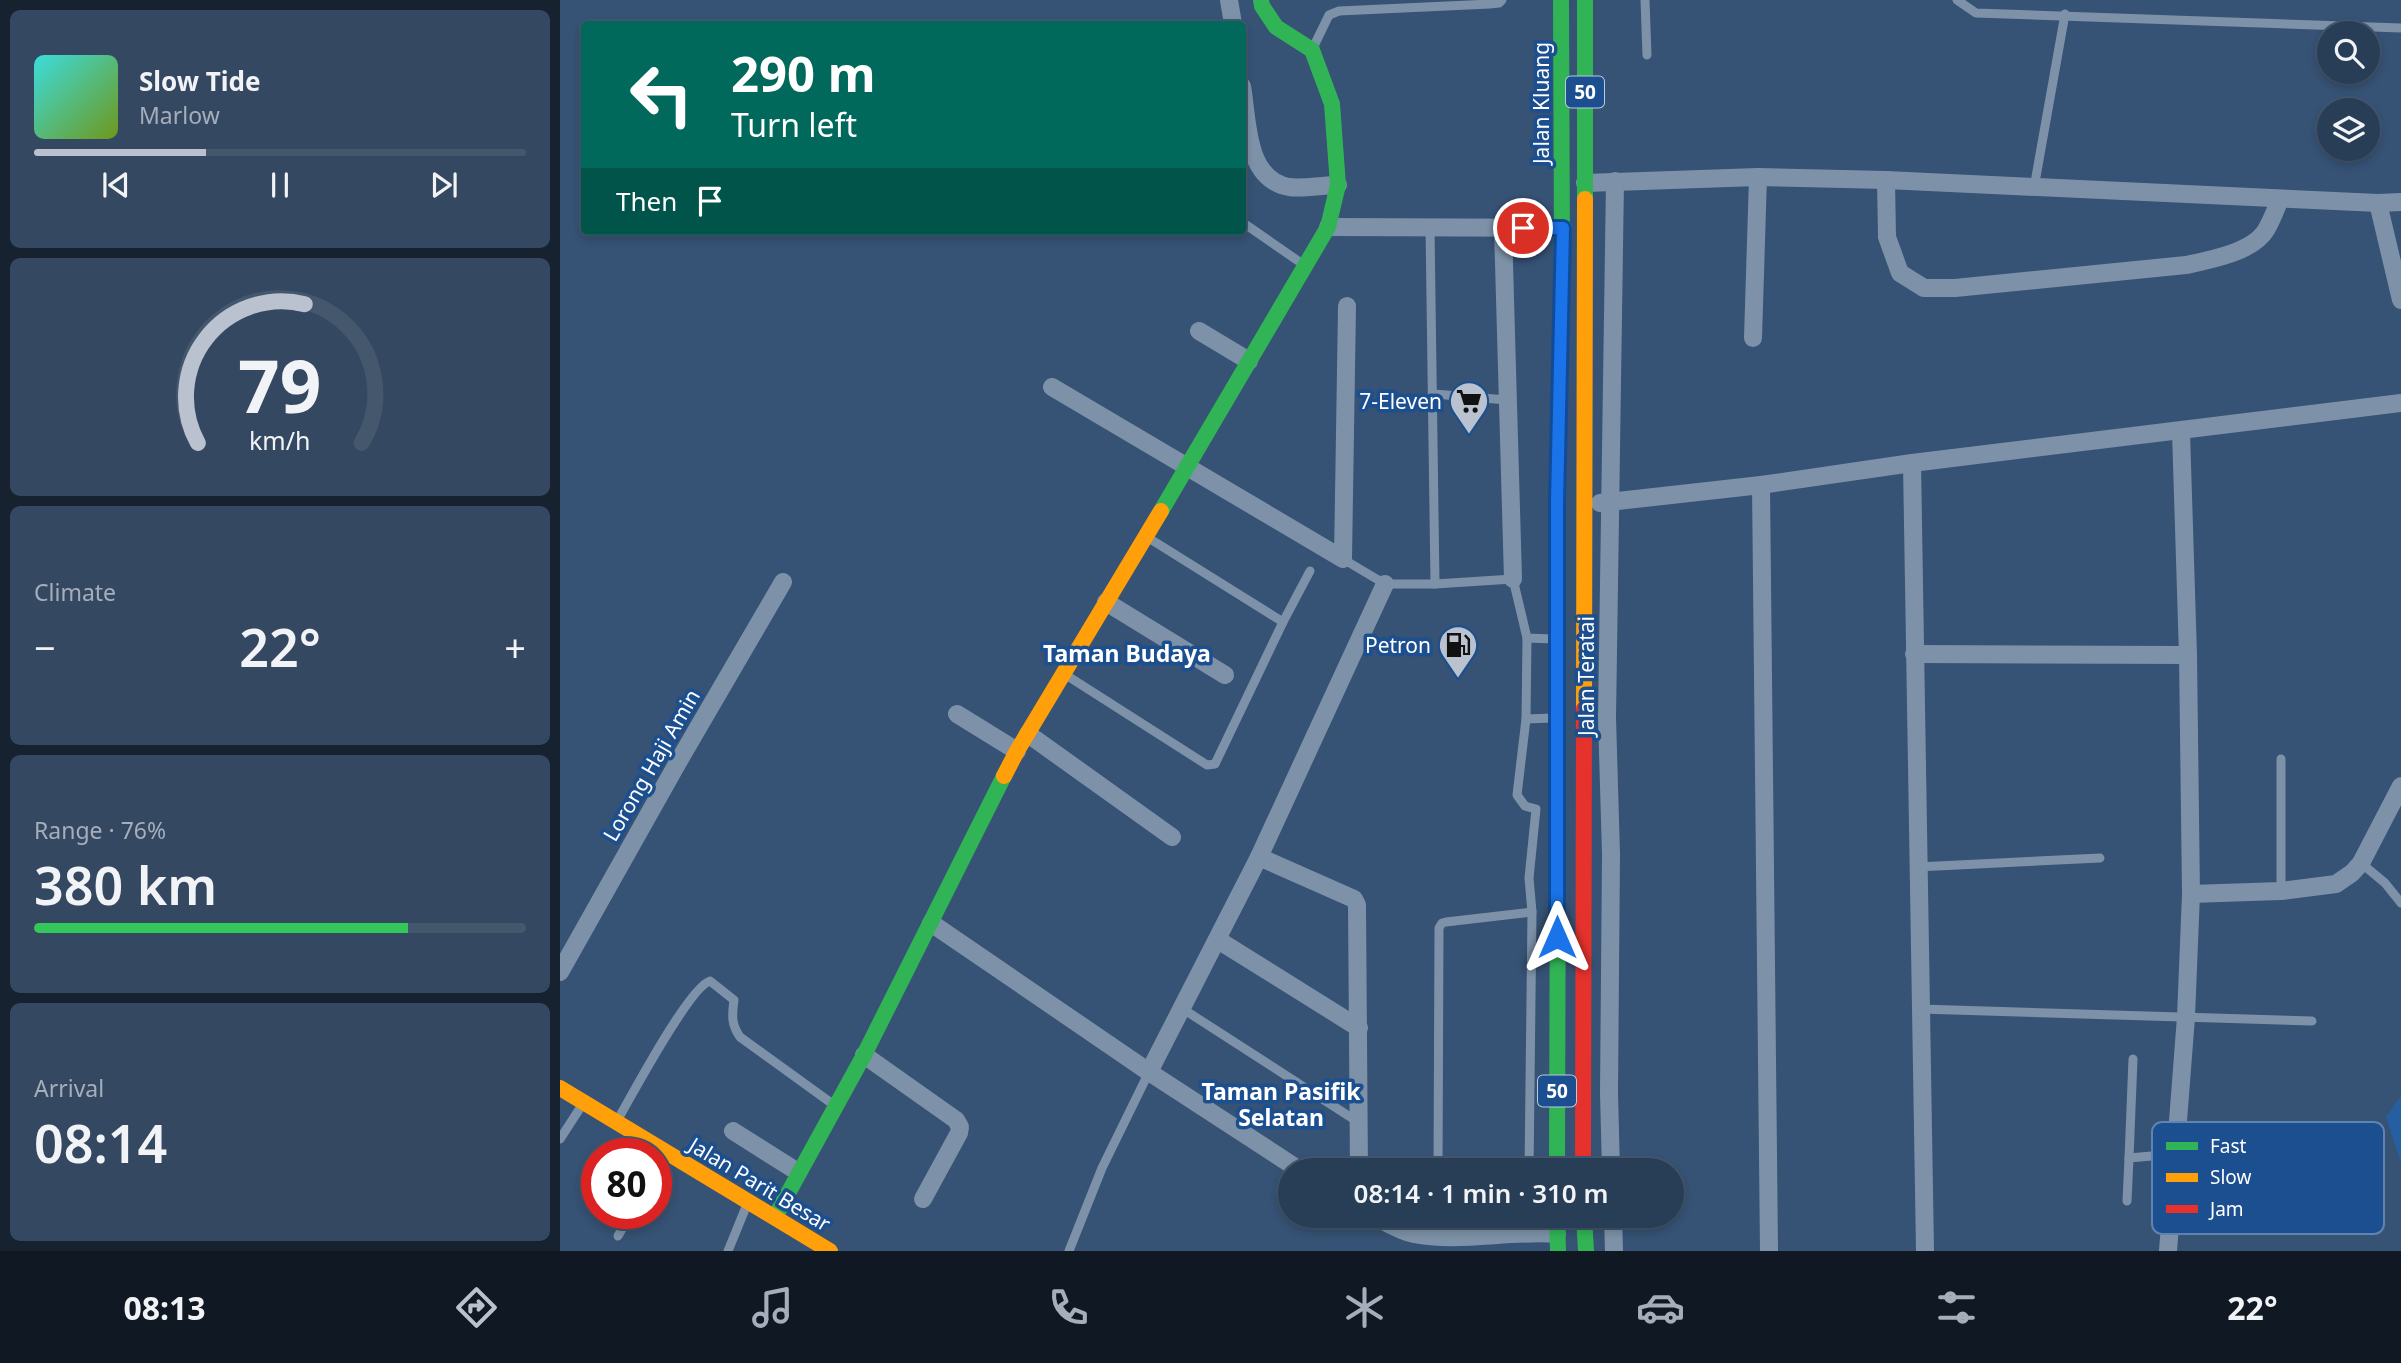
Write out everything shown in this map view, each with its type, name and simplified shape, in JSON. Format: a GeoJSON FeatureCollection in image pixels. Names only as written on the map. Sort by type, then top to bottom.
{"type":"FeatureCollection","features":[{"type":"Feature","properties":{"kind":"main road"},"geometry":{"type":"LineString","coordinates":[[775,1217],[864,1055],[1017,751],[1328,227],[1338,185],[1332,104],[1312,51],[1276,27],[1261,0]]}},
{"type":"Feature","properties":{"kind":"main road","name":"Jalan Kluang"},"geometry":{"type":"LineString","coordinates":[[1557,1158],[1558,813],[1555,718],[1563,228],[1561,0]]}},
{"type":"Feature","properties":{"kind":"main road","name":"Jalan Kluang"},"geometry":{"type":"LineString","coordinates":[[1584,1158],[1599,855],[1583,504],[1585,0]]}},
{"type":"Feature","properties":{"kind":"main road","name":"Jalan Parit Besar"},"geometry":{"type":"LineString","coordinates":[[560,1088],[579,1110],[617,1121],[645,1138]]}},
{"type":"Feature","properties":{"kind":"main road","name":"Jalan Parit Besar"},"geometry":{"type":"LineString","coordinates":[[672,1155],[746,1206],[775,1217],[830,1251]]}},
{"type":"Feature","properties":{"kind":"main road"},"geometry":{"type":"LineString","coordinates":[[1585,1228],[1586,1251]]}},
{"type":"Feature","properties":{"kind":"street"},"geometry":{"type":"LineString","coordinates":[[1229,0],[1232,21]]}},
{"type":"Feature","properties":{"kind":"street"},"geometry":{"type":"LineString","coordinates":[[1246,112],[1253,157],[1261,170],[1273,180],[1289,187],[1338,185]]}},
{"type":"Feature","properties":{"kind":"street"},"geometry":{"type":"LineString","coordinates":[[1585,183],[1758,177],[1886,180],[2378,204],[2401,201]]}},
{"type":"Feature","properties":{"kind":"street"},"geometry":{"type":"LineString","coordinates":[[1753,338],[1758,177]]}},
{"type":"Feature","properties":{"kind":"street"},"geometry":{"type":"LineString","coordinates":[[1886,180],[1887,237],[1900,272],[1924,288],[2186,265],[2218,259],[2243,248],[2265,232],[2280,199]]}},
{"type":"Feature","properties":{"kind":"street","name":"Jalan Teratai"},"geometry":{"type":"LineString","coordinates":[[1611,1158],[1599,855],[1607,718],[1615,181]]}},
{"type":"Feature","properties":{"kind":"street"},"geometry":{"type":"LineString","coordinates":[[2378,204],[2401,300]]}},
{"type":"Feature","properties":{"kind":"street"},"geometry":{"type":"LineString","coordinates":[[1328,227],[1563,228]]}},
{"type":"Feature","properties":{"kind":"street"},"geometry":{"type":"LineString","coordinates":[[1503,228],[1513,579]]}},
{"type":"Feature","properties":{"kind":"street"},"geometry":{"type":"LineString","coordinates":[[1052,387],[1343,559],[1347,306]]}},
{"type":"Feature","properties":{"kind":"street"},"geometry":{"type":"LineString","coordinates":[[1199,331],[1249,361]]}},
{"type":"Feature","properties":{"kind":"street"},"geometry":{"type":"LineString","coordinates":[[1583,504],[1761,485],[1912,463],[2401,403]]}},
{"type":"Feature","properties":{"kind":"street"},"geometry":{"type":"LineString","coordinates":[[2177,1122],[2186,1017],[2191,894],[2188,655],[2181,432]]}},
{"type":"Feature","properties":{"kind":"street"},"geometry":{"type":"LineString","coordinates":[[1912,463],[1925,1251]]}},
{"type":"Feature","properties":{"kind":"street"},"geometry":{"type":"LineString","coordinates":[[1761,485],[1769,1251]]}},
{"type":"Feature","properties":{"kind":"street","name":"Lorong Haji Amin"},"geometry":{"type":"LineString","coordinates":[[560,972],[783,582]]}},
{"type":"Feature","properties":{"kind":"street"},"geometry":{"type":"LineString","coordinates":[[1149,1072],[1259,857],[1385,583]]}},
{"type":"Feature","properties":{"kind":"street"},"geometry":{"type":"LineString","coordinates":[[1105,602],[1225,675]]}},
{"type":"Feature","properties":{"kind":"street"},"geometry":{"type":"LineString","coordinates":[[1914,654],[2188,655]]}},
{"type":"Feature","properties":{"kind":"street"},"geometry":{"type":"LineString","coordinates":[[957,714],[1017,751]]}},
{"type":"Feature","properties":{"kind":"street"},"geometry":{"type":"LineString","coordinates":[[1028,734],[1172,837]]}},
{"type":"Feature","properties":{"kind":"street"},"geometry":{"type":"LineString","coordinates":[[2191,894],[2281,891],[2336,884],[2361,863],[2401,786]]}},
{"type":"Feature","properties":{"kind":"street"},"geometry":{"type":"LineString","coordinates":[[1259,857],[1354,899],[1358,912],[1359,1158]]}},
{"type":"Feature","properties":{"kind":"street"},"geometry":{"type":"LineString","coordinates":[[931,923],[1149,1072],[1281,1158]]}},
{"type":"Feature","properties":{"kind":"street"},"geometry":{"type":"LineString","coordinates":[[1218,940],[1359,1028]]}},
{"type":"Feature","properties":{"kind":"street"},"geometry":{"type":"LineString","coordinates":[[864,1055],[956,1120],[960,1128],[923,1199]]}},
{"type":"Feature","properties":{"kind":"street"},"geometry":{"type":"LineString","coordinates":[[733,1131],[798,1172]]}},
{"type":"Feature","properties":{"kind":"street"},"geometry":{"type":"LineString","coordinates":[[1398,1228],[1437,1237],[1500,1228]]}},
{"type":"Feature","properties":{"kind":"street"},"geometry":{"type":"LineString","coordinates":[[1540,1228],[1557,1234]]}},
{"type":"Feature","properties":{"kind":"street"},"geometry":{"type":"LineString","coordinates":[[1613,1228],[1614,1251]]}},
{"type":"Feature","properties":{"kind":"lane"},"geometry":{"type":"LineString","coordinates":[[1312,51],[1329,15],[1339,10],[1490,4],[1502,0]]}},
{"type":"Feature","properties":{"kind":"lane"},"geometry":{"type":"LineString","coordinates":[[1645,0],[1647,55]]}},
{"type":"Feature","properties":{"kind":"lane"},"geometry":{"type":"LineString","coordinates":[[1958,0],[1976,13],[2065,14],[2401,28]]}},
{"type":"Feature","properties":{"kind":"lane"},"geometry":{"type":"LineString","coordinates":[[2034,188],[2065,14]]}},
{"type":"Feature","properties":{"kind":"lane"},"geometry":{"type":"LineString","coordinates":[[1246,225],[1304,265]]}},
{"type":"Feature","properties":{"kind":"lane"},"geometry":{"type":"LineString","coordinates":[[1430,228],[1435,584]]}},
{"type":"Feature","properties":{"kind":"lane"},"geometry":{"type":"LineString","coordinates":[[1434,394],[1507,400]]}},
{"type":"Feature","properties":{"kind":"lane"},"geometry":{"type":"LineString","coordinates":[[1145,536],[1283,622]]}},
{"type":"Feature","properties":{"kind":"lane"},"geometry":{"type":"LineString","coordinates":[[1343,559],[1385,583],[1435,584],[1513,579],[1527,638],[1526,719],[1517,795],[1525,806],[1558,813]]}},
{"type":"Feature","properties":{"kind":"lane"},"geometry":{"type":"LineString","coordinates":[[1065,674],[1212,766],[1310,571]]}},
{"type":"Feature","properties":{"kind":"lane"},"geometry":{"type":"LineString","coordinates":[[1527,638],[1557,639]]}},
{"type":"Feature","properties":{"kind":"lane"},"geometry":{"type":"LineString","coordinates":[[1526,719],[1555,718]]}},
{"type":"Feature","properties":{"kind":"lane"},"geometry":{"type":"LineString","coordinates":[[2281,759],[2281,891]]}},
{"type":"Feature","properties":{"kind":"lane"},"geometry":{"type":"LineString","coordinates":[[1529,1158],[1532,912],[1529,878],[1536,809]]}},
{"type":"Feature","properties":{"kind":"lane"},"geometry":{"type":"LineString","coordinates":[[1532,852],[1546,841],[1558,838]]}},
{"type":"Feature","properties":{"kind":"lane"},"geometry":{"type":"LineString","coordinates":[[1917,867],[2100,858]]}},
{"type":"Feature","properties":{"kind":"lane"},"geometry":{"type":"LineString","coordinates":[[2361,863],[2385,883],[2401,903]]}},
{"type":"Feature","properties":{"kind":"lane"},"geometry":{"type":"LineString","coordinates":[[1438,1158],[1440,928],[1442,923],[1446,922],[1532,912]]}},
{"type":"Feature","properties":{"kind":"lane"},"geometry":{"type":"LineString","coordinates":[[617,1121],[671,1027],[702,986],[710,981],[734,1000],[732,1020],[740,1037],[835,1106]]}},
{"type":"Feature","properties":{"kind":"lane"},"geometry":{"type":"LineString","coordinates":[[1183,1009],[1360,1124]]}},
{"type":"Feature","properties":{"kind":"lane"},"geometry":{"type":"LineString","coordinates":[[1920,1009],[2312,1021]]}},
{"type":"Feature","properties":{"kind":"lane"},"geometry":{"type":"LineString","coordinates":[[2127,1200],[2133,1059]]}},
{"type":"Feature","properties":{"kind":"lane"},"geometry":{"type":"LineString","coordinates":[[1069,1251],[1102,1168],[1149,1072]]}},
{"type":"Feature","properties":{"kind":"lane"},"geometry":{"type":"LineString","coordinates":[[560,1139],[579,1110]]}},
{"type":"Feature","properties":{"kind":"lane"},"geometry":{"type":"LineString","coordinates":[[2129,1158],[2152,1161]]}},
{"type":"Feature","properties":{"kind":"lane"},"geometry":{"type":"LineString","coordinates":[[728,1251],[746,1206]]}},
{"type":"Feature","properties":{"kind":"lane"},"geometry":{"type":"LineString","coordinates":[[1437,1228],[1437,1237]]}},
{"type":"Feature","properties":{"kind":"lane"},"geometry":{"type":"LineString","coordinates":[[618,1236],[622,1229]]}},
{"type":"Feature","properties":{"kind":"shaded area"},"geometry":{"type":"Polygon","coordinates":[[[2401,1096],[2401,1163],[2386,1117],[2401,1096]]]}},
{"type":"Feature","properties":{"kind":"traffic: fast"},"geometry":{"type":"LineString","coordinates":[[1161,511],[1328,227],[1338,185],[1332,104],[1312,50],[1276,27],[1261,0]]}},
{"type":"Feature","properties":{"kind":"traffic: fast"},"geometry":{"type":"LineString","coordinates":[[1561,0],[1562,257]]}},
{"type":"Feature","properties":{"kind":"traffic: fast"},"geometry":{"type":"LineString","coordinates":[[1585,0],[1585,199]]}},
{"type":"Feature","properties":{"kind":"traffic: fast"},"geometry":{"type":"LineString","coordinates":[[1556,740],[1557,1158]]}},
{"type":"Feature","properties":{"kind":"traffic: fast"},"geometry":{"type":"LineString","coordinates":[[775,1217],[864,1055],[1004,776]]}},
{"type":"Feature","properties":{"kind":"traffic: fast"},"geometry":{"type":"LineString","coordinates":[[1557,1228],[1558,1251]]}},
{"type":"Feature","properties":{"kind":"traffic: fast"},"geometry":{"type":"LineString","coordinates":[[1585,1228],[1586,1251]]}},
{"type":"Feature","properties":{"kind":"traffic: slow"},"geometry":{"type":"LineString","coordinates":[[1584,709],[1585,199]]}},
{"type":"Feature","properties":{"kind":"traffic: slow"},"geometry":{"type":"LineString","coordinates":[[1004,776],[1161,511]]}},
{"type":"Feature","properties":{"kind":"traffic: slow"},"geometry":{"type":"LineString","coordinates":[[560,1088],[830,1251]]}},
{"type":"Feature","properties":{"kind":"traffic: jam"},"geometry":{"type":"LineString","coordinates":[[1556,740],[1562,257]]}},
{"type":"Feature","properties":{"kind":"traffic: jam"},"geometry":{"type":"LineString","coordinates":[[1583,1158],[1584,709]]}},
{"type":"Feature","properties":{"kind":"place","name":"7-Eleven"},"geometry":{"type":"Point","coordinates":[1469,435]}},
{"type":"Feature","properties":{"kind":"place","name":"Petron"},"geometry":{"type":"Point","coordinates":[1458,679]}},
{"type":"Feature","properties":{"kind":"district","name":"Taman Budaya"},"geometry":{"type":"Point","coordinates":[1127,653]}},
{"type":"Feature","properties":{"kind":"district","name":"Taman Pasifik Selatan"},"geometry":{"type":"Point","coordinates":[1281,1104]}},
{"type":"Feature","properties":{"kind":"route"},"geometry":{"type":"LineString","coordinates":[[1523,228],[1563,228],[1555,718],[1558,813],[1557,937]]}}]}
